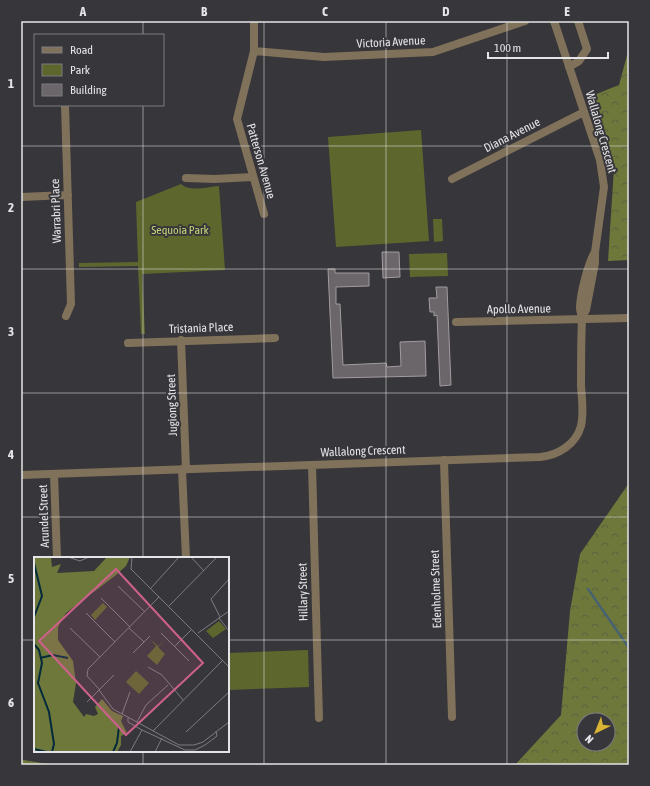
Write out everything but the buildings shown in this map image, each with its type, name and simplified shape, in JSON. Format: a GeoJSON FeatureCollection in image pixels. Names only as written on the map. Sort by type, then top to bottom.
{"type":"FeatureCollection","features":[{"type":"Feature","properties":{"kind":"street","name":"Patterson Avenue"},"geometry":{"type":"LineString","coordinates":[[254,21],[254,51],[237,119],[264,214]]}},
{"type":"Feature","properties":{"kind":"street","name":"Victoria Avenue"},"geometry":{"type":"LineString","coordinates":[[254,51],[324,57],[433,52],[525,21]]}},
{"type":"Feature","properties":{"kind":"street","name":"Wallalong Crescent"},"geometry":{"type":"LineString","coordinates":[[21,475],[548,456],[564,449],[578,434],[582,419],[580,344],[582,317],[586,310],[595,263],[594,252],[602,207],[603,177],[600,160],[554,21]]}},
{"type":"Feature","properties":{"kind":"street"},"geometry":{"type":"LineString","coordinates":[[569,67],[579,61],[587,49],[578,21]]}},
{"type":"Feature","properties":{"kind":"street","name":"Warrabri Place"},"geometry":{"type":"LineString","coordinates":[[64,106],[71,304],[66,316]]}},
{"type":"Feature","properties":{"kind":"street","name":"Diana Avenue"},"geometry":{"type":"LineString","coordinates":[[452,179],[584,112]]}},
{"type":"Feature","properties":{"kind":"street"},"geometry":{"type":"LineString","coordinates":[[186,178],[214,179],[253,177]]}},
{"type":"Feature","properties":{"kind":"street"},"geometry":{"type":"LineString","coordinates":[[21,197],[68,195]]}},
{"type":"Feature","properties":{"kind":"street","name":"Apollo Avenue"},"geometry":{"type":"LineString","coordinates":[[456,322],[582,317],[629,318]]}},
{"type":"Feature","properties":{"kind":"street","name":"Tristania Place"},"geometry":{"type":"LineString","coordinates":[[128,343],[275,338]]}},
{"type":"Feature","properties":{"kind":"street","name":"Jugiong Street"},"geometry":{"type":"LineString","coordinates":[[181,340],[186,557]]}},
{"type":"Feature","properties":{"kind":"street","name":"Edenholme Street"},"geometry":{"type":"LineString","coordinates":[[444,460],[452,717]]}},
{"type":"Feature","properties":{"kind":"street","name":"Hillary Street"},"geometry":{"type":"LineString","coordinates":[[312,465],[319,718]]}},
{"type":"Feature","properties":{"kind":"street","name":"Arundel Street"},"geometry":{"type":"LineString","coordinates":[[54,474],[57,557]]}},
{"type":"Feature","properties":{"kind":"green space"},"geometry":{"type":"Polygon","coordinates":[[[629,48],[629,260],[608,261],[614,168],[589,97],[619,85],[629,48]]]}},
{"type":"Feature","properties":{"kind":"green space"},"geometry":{"type":"Polygon","coordinates":[[[421,130],[429,241],[336,247],[328,137],[421,130]]]}},
{"type":"Feature","properties":{"kind":"green space","name":"Sequoia Park"},"geometry":{"type":"Polygon","coordinates":[[[181,184],[189,188],[219,186],[225,270],[142,274],[145,334],[141,334],[138,266],[79,267],[79,263],[138,262],[136,202],[181,184]]]}},
{"type":"Feature","properties":{"kind":"green space"},"geometry":{"type":"Polygon","coordinates":[[[433,219],[442,219],[443,241],[434,242],[433,219]]]}},
{"type":"Feature","properties":{"kind":"green space"},"geometry":{"type":"Polygon","coordinates":[[[447,253],[448,276],[410,277],[409,254],[447,253]]]}},
{"type":"Feature","properties":{"kind":"green space"},"geometry":{"type":"Polygon","coordinates":[[[629,483],[629,765],[515,765],[561,715],[570,611],[580,554],[629,483]]]}},
{"type":"Feature","properties":{"kind":"green space"},"geometry":{"type":"Polygon","coordinates":[[[308,650],[309,687],[229,690],[229,653],[308,650]]]}},
{"type":"Feature","properties":{"kind":"green space"},"geometry":{"type":"Polygon","coordinates":[[[21,760],[24,760],[53,765],[21,765],[21,760]]]}},
{"type":"Feature","properties":{"kind":"waterway"},"geometry":{"type":"LineString","coordinates":[[588,589],[629,648]]}}]}
